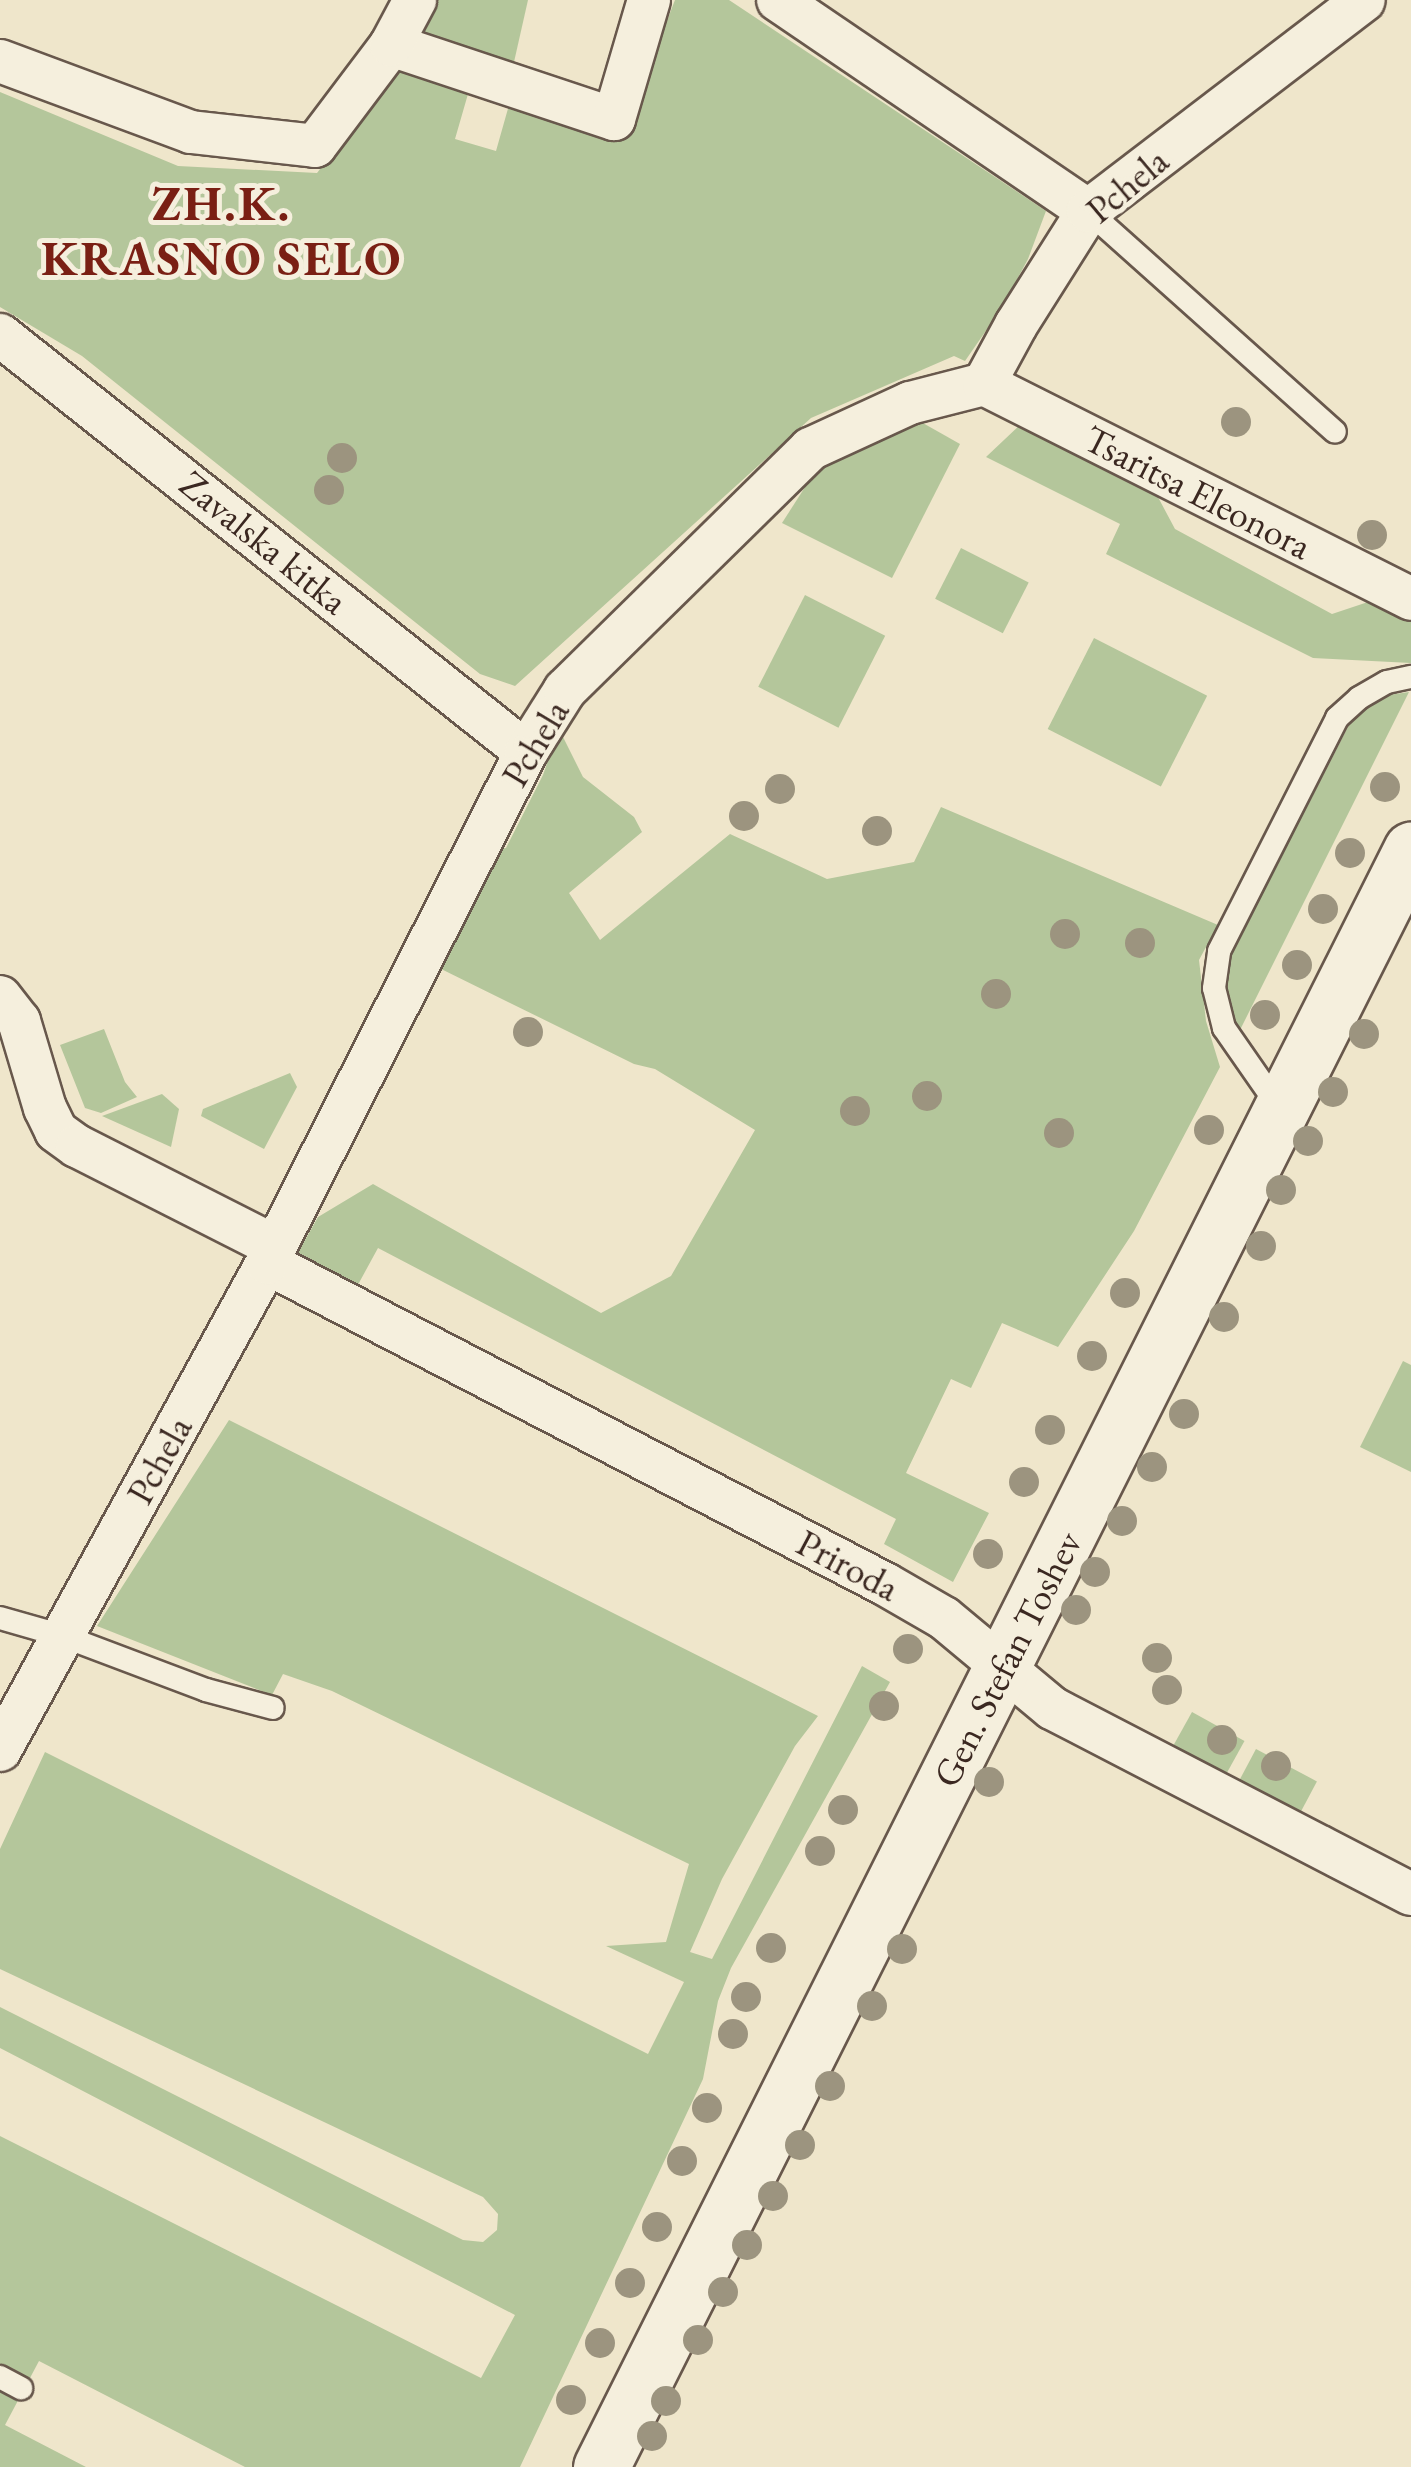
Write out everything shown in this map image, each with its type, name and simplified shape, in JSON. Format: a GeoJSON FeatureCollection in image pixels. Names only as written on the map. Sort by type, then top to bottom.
{"type":"FeatureCollection","features":[{"type":"Feature","properties":{"kind":"street"},"geometry":{"type":"LineString","coordinates":[[0,61],[191,132],[315,146],[391,45],[415,0]]}},
{"type":"Feature","properties":{"kind":"street"},"geometry":{"type":"LineString","coordinates":[[391,45],[614,118],[648,0]]}},
{"type":"Feature","properties":{"kind":"street"},"geometry":{"type":"LineString","coordinates":[[778,0],[1088,211]]}},
{"type":"Feature","properties":{"kind":"street","name":"Pchela"},"geometry":{"type":"LineString","coordinates":[[0,1750],[271,1254],[526,752],[566,690],[810,449],[910,403],[984,384],[1088,211],[1364,0]]}},
{"type":"Feature","properties":{"kind":"street","name":"Zavalska kitka"},"geometry":{"type":"LineString","coordinates":[[0,335],[526,752]]}},
{"type":"Feature","properties":{"kind":"street","name":"Tsaritsa Eleonora"},"geometry":{"type":"LineString","coordinates":[[984,384],[1411,599]]}},
{"type":"Feature","properties":{"kind":"street","name":"Gen. Stefan Toshev"},"geometry":{"type":"LineString","coordinates":[[601,2467],[1411,850]]}},
{"type":"Feature","properties":{"kind":"street","name":"Priroda"},"geometry":{"type":"LineString","coordinates":[[0,997],[19,1021],[45,1108],[56,1131],[77,1146],[886,1584],[944,1618],[1052,1708],[1411,1894]]}},
{"type":"Feature","properties":{"kind":"lane"},"geometry":{"type":"LineString","coordinates":[[1088,211],[1335,432]]}},
{"type":"Feature","properties":{"kind":"lane"},"geometry":{"type":"LineString","coordinates":[[1281,1110],[1224,1028],[1214,988],[1219,951],[1337,718],[1359,698],[1387,682],[1411,676]]}},
{"type":"Feature","properties":{"kind":"lane"},"geometry":{"type":"LineString","coordinates":[[0,1618],[63,1636],[206,1690],[274,1708]]}},
{"type":"Feature","properties":{"kind":"green space"},"geometry":{"type":"Polygon","coordinates":[[[435,0],[528,0],[514,62],[417,36],[435,0]]]}},
{"type":"Feature","properties":{"kind":"green space"},"geometry":{"type":"Polygon","coordinates":[[[675,0],[729,0],[1046,211],[1028,259],[1001,309],[965,361],[954,356],[811,418],[515,686],[480,674],[82,356],[0,307],[0,92],[178,166],[317,173],[403,62],[470,87],[455,139],[496,151],[511,98],[624,132],[675,0]]]}},
{"type":"Feature","properties":{"kind":"green space"},"geometry":{"type":"Polygon","coordinates":[[[914,418],[960,444],[892,578],[782,523],[825,456],[914,418]]]}},
{"type":"Feature","properties":{"kind":"green space"},"geometry":{"type":"Polygon","coordinates":[[[1025,420],[1151,484],[1175,529],[1332,614],[1380,598],[1411,614],[1411,663],[1313,658],[1106,554],[1120,524],[986,457],[1025,420]]]}},
{"type":"Feature","properties":{"kind":"green space"},"geometry":{"type":"Polygon","coordinates":[[[961,548],[1029,583],[1003,633],[935,599],[961,548]]]}},
{"type":"Feature","properties":{"kind":"green space"},"geometry":{"type":"Polygon","coordinates":[[[805,595],[885,636],[838,728],[758,687],[805,595]]]}},
{"type":"Feature","properties":{"kind":"green space"},"geometry":{"type":"Polygon","coordinates":[[[1094,638],[1207,696],[1161,787],[1048,729],[1094,638]]]}},
{"type":"Feature","properties":{"kind":"green space"},"geometry":{"type":"Polygon","coordinates":[[[1409,692],[1240,1030],[1229,1008],[1226,964],[1350,723],[1382,696],[1409,692]]]}},
{"type":"Feature","properties":{"kind":"green space"},"geometry":{"type":"Polygon","coordinates":[[[559,729],[583,777],[634,817],[642,832],[569,893],[600,940],[730,834],[827,879],[914,862],[941,807],[1218,925],[1199,960],[1206,1021],[1220,1067],[1134,1231],[1058,1347],[1002,1323],[971,1388],[951,1379],[906,1473],[989,1513],[953,1582],[884,1544],[896,1519],[378,1248],[354,1292],[296,1256],[318,1217],[373,1184],[601,1313],[671,1276],[755,1130],[655,1069],[634,1064],[429,963],[492,850],[506,848],[543,775],[559,729]]]}},
{"type":"Feature","properties":{"kind":"green space"},"geometry":{"type":"Polygon","coordinates":[[[104,1029],[125,1082],[137,1097],[101,1113],[85,1108],[60,1045],[104,1029]]]}},
{"type":"Feature","properties":{"kind":"green space"},"geometry":{"type":"Polygon","coordinates":[[[290,1073],[297,1087],[264,1149],[201,1116],[203,1109],[290,1073]]]}},
{"type":"Feature","properties":{"kind":"green space"},"geometry":{"type":"Polygon","coordinates":[[[162,1094],[179,1109],[171,1147],[102,1116],[162,1094]]]}},
{"type":"Feature","properties":{"kind":"green space"},"geometry":{"type":"Polygon","coordinates":[[[1403,1361],[1411,1365],[1411,1472],[1360,1447],[1403,1361]]]}},
{"type":"Feature","properties":{"kind":"green space"},"geometry":{"type":"Polygon","coordinates":[[[229,1420],[818,1716],[795,1746],[722,1879],[690,1952],[712,1959],[862,1666],[890,1682],[731,1968],[718,2001],[703,2079],[520,2467],[245,2467],[39,2361],[5,2425],[86,2467],[0,2467],[0,2136],[481,2378],[515,2315],[0,2048],[0,2007],[463,2240],[483,2242],[497,2230],[498,2214],[483,2197],[0,1969],[0,1849],[45,1752],[648,2054],[684,1982],[606,1946],[666,1942],[689,1864],[332,1691],[283,1674],[272,1695],[97,1626],[229,1420]]]}},
{"type":"Feature","properties":{"kind":"green space"},"geometry":{"type":"Polygon","coordinates":[[[1192,1712],[1244,1741],[1226,1775],[1173,1746],[1192,1712]]]}},
{"type":"Feature","properties":{"kind":"green space"},"geometry":{"type":"Polygon","coordinates":[[[1256,1749],[1317,1781],[1299,1815],[1238,1783],[1256,1749]]]}},
{"type":"Feature","properties":{"kind":"district","name":"ZH.K. KRASNO SELO"},"geometry":{"type":"Point","coordinates":[222,230]}}]}
